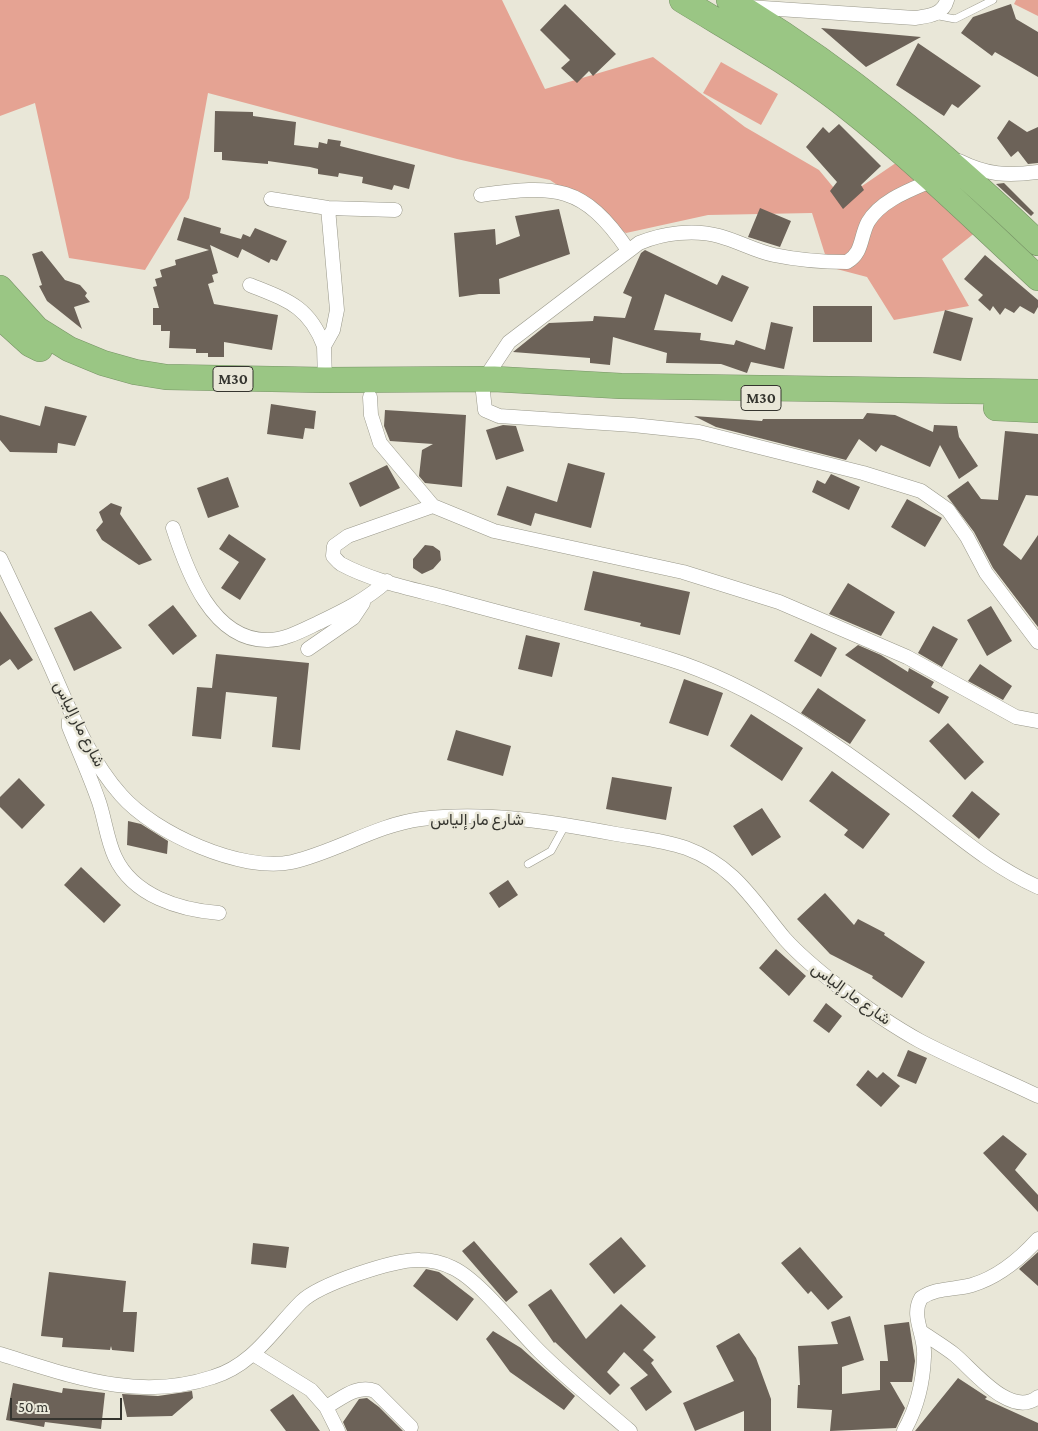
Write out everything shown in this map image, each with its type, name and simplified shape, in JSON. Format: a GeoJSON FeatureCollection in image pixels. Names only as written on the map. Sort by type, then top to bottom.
{"type":"FeatureCollection","features":[{"type":"Feature","properties":{"kind":"highway"},"geometry":{"type":"LineString","coordinates":[[682,0],[794,69],[940,171],[1038,243]]}},
{"type":"Feature","properties":{"kind":"highway"},"geometry":{"type":"LineString","coordinates":[[734,3],[846,76],[940,171],[1038,278]]}},
{"type":"Feature","properties":{"kind":"highway","name":"M30"},"geometry":{"type":"LineString","coordinates":[[0,288],[37,329],[69,349],[103,363],[135,372],[166,377],[325,380],[807,398],[1038,410]]}},
{"type":"Feature","properties":{"kind":"highway","name":"M30"},"geometry":{"type":"LineString","coordinates":[[0,317],[30,344],[58,358],[122,380],[201,390],[370,397],[489,386],[630,386],[1038,392]]}},
{"type":"Feature","properties":{"kind":"street"},"geometry":{"type":"LineString","coordinates":[[734,3],[915,18],[934,15],[945,6],[947,0]]}},
{"type":"Feature","properties":{"kind":"street"},"geometry":{"type":"LineString","coordinates":[[1038,172],[1008,176],[986,172],[955,160],[901,194],[876,213],[865,228],[860,249],[847,262],[811,261],[772,255],[719,236],[698,233],[651,238],[628,250],[509,342],[492,369],[485,410],[499,416],[634,424],[700,432],[863,473],[921,491],[948,510],[967,536],[992,580],[1038,642]]}},
{"type":"Feature","properties":{"kind":"street"},"geometry":{"type":"LineString","coordinates":[[481,195],[538,189],[577,197],[599,213],[628,250]]}},
{"type":"Feature","properties":{"kind":"street"},"geometry":{"type":"LineString","coordinates":[[270,199],[328,208],[396,210]]}},
{"type":"Feature","properties":{"kind":"street"},"geometry":{"type":"LineString","coordinates":[[324,346],[333,330],[337,310],[328,208]]}},
{"type":"Feature","properties":{"kind":"street"},"geometry":{"type":"LineString","coordinates":[[250,285],[299,308],[312,321],[324,346],[325,380]]}},
{"type":"Feature","properties":{"kind":"street"},"geometry":{"type":"LineString","coordinates":[[370,397],[372,415],[380,443],[433,506],[494,531],[683,572],[770,599],[907,657],[1016,717],[1038,721]]}},
{"type":"Feature","properties":{"kind":"street"},"geometry":{"type":"LineString","coordinates":[[433,506],[348,536],[334,546],[333,556],[340,564],[386,581],[650,653],[711,674],[748,692],[822,738],[907,797],[984,857],[1021,880],[1038,887]]}},
{"type":"Feature","properties":{"kind":"street"},"geometry":{"type":"LineString","coordinates":[[173,528],[182,554],[204,597],[218,617],[233,630],[246,636],[270,640],[318,624],[364,600],[386,581]]}},
{"type":"Feature","properties":{"kind":"street","name":"شارع مار إلياس"},"geometry":{"type":"LineString","coordinates":[[0,558],[94,759],[123,797],[167,832],[201,848],[227,856],[277,864],[291,862],[394,824],[446,817],[530,820],[671,844],[703,856],[748,890],[786,940],[808,962],[874,1013],[921,1041],[1038,1096]]}},
{"type":"Feature","properties":{"kind":"street"},"geometry":{"type":"LineString","coordinates":[[308,650],[358,614],[364,600]]}},
{"type":"Feature","properties":{"kind":"street"},"geometry":{"type":"LineString","coordinates":[[71,713],[68,715],[69,727],[99,801],[114,854],[123,870],[132,880],[163,901],[194,911],[219,913]]}},
{"type":"Feature","properties":{"kind":"street"},"geometry":{"type":"LineString","coordinates":[[904,1431],[920,1392],[924,1357],[923,1333],[915,1312],[921,1298],[934,1291],[972,1285],[995,1275],[1017,1260],[1038,1239]]}},
{"type":"Feature","properties":{"kind":"street"},"geometry":{"type":"LineString","coordinates":[[0,1354],[103,1384],[150,1387],[173,1386],[212,1378],[227,1372],[253,1354],[266,1343],[302,1301],[326,1287],[396,1264],[418,1260],[442,1262],[464,1274],[540,1353],[630,1431]]}},
{"type":"Feature","properties":{"kind":"street"},"geometry":{"type":"LineString","coordinates":[[923,1333],[956,1356],[974,1375],[1002,1395],[1025,1403],[1033,1402],[1038,1397]]}},
{"type":"Feature","properties":{"kind":"street"},"geometry":{"type":"LineString","coordinates":[[253,1354],[311,1390],[326,1407],[338,1431]]}},
{"type":"Feature","properties":{"kind":"street"},"geometry":{"type":"LineString","coordinates":[[326,1407],[358,1389],[367,1388],[374,1391],[411,1427]]}},
{"type":"Feature","properties":{"kind":"lane"},"geometry":{"type":"LineString","coordinates":[[934,15],[955,19],[993,0]]}},
{"type":"Feature","properties":{"kind":"lane"},"geometry":{"type":"LineString","coordinates":[[528,864],[551,851],[562,832],[558,824]]}},
{"type":"Feature","properties":{"kind":"shaded area"},"geometry":{"type":"Polygon","coordinates":[[[0,0],[502,0],[545,89],[653,57],[745,127],[819,170],[843,199],[906,156],[986,224],[942,259],[969,306],[894,320],[867,277],[829,267],[812,213],[708,215],[626,233],[550,180],[457,159],[208,93],[189,198],[145,270],[69,258],[35,103],[0,116],[0,0]]]}},
{"type":"Feature","properties":{"kind":"shaded area"},"geometry":{"type":"Polygon","coordinates":[[[1016,0],[1038,0],[1038,16],[1014,4],[1016,0]]]}},
{"type":"Feature","properties":{"kind":"shaded area"},"geometry":{"type":"Polygon","coordinates":[[[721,62],[778,94],[761,125],[703,93],[721,62]]]}},
{"type":"Feature","properties":{"kind":"building"},"geometry":{"type":"Polygon","coordinates":[[[565,4],[616,54],[593,76],[589,71],[577,83],[561,68],[570,60],[540,30],[565,4]]]}},
{"type":"Feature","properties":{"kind":"building"},"geometry":{"type":"Polygon","coordinates":[[[1011,4],[1016,19],[1038,32],[1038,77],[995,52],[992,56],[961,33],[973,17],[1011,4]]]}},
{"type":"Feature","properties":{"kind":"building"},"geometry":{"type":"Polygon","coordinates":[[[821,28],[921,37],[866,67],[821,28]]]}},
{"type":"Feature","properties":{"kind":"building"},"geometry":{"type":"Polygon","coordinates":[[[918,43],[981,86],[958,108],[952,104],[944,116],[896,85],[918,43]]]}},
{"type":"Feature","properties":{"kind":"building"},"geometry":{"type":"Polygon","coordinates":[[[215,111],[253,112],[253,116],[296,122],[294,145],[318,148],[319,142],[327,144],[328,139],[341,141],[340,146],[415,165],[409,189],[394,185],[392,190],[362,183],[363,177],[339,173],[338,177],[318,174],[318,169],[310,167],[268,161],[268,164],[222,160],[222,152],[214,152],[215,111]]]}},
{"type":"Feature","properties":{"kind":"building"},"geometry":{"type":"Polygon","coordinates":[[[1009,120],[1027,132],[1038,127],[1038,163],[1028,164],[1018,151],[1011,157],[997,138],[1009,120]]]}},
{"type":"Feature","properties":{"kind":"building"},"geometry":{"type":"Polygon","coordinates":[[[839,124],[881,166],[861,185],[864,190],[843,209],[830,191],[837,182],[806,147],[823,127],[829,133],[839,124]]]}},
{"type":"Feature","properties":{"kind":"building"},"geometry":{"type":"Polygon","coordinates":[[[1004,183],[1034,213],[1031,216],[996,184],[1004,183]]]}},
{"type":"Feature","properties":{"kind":"building"},"geometry":{"type":"Polygon","coordinates":[[[760,208],[791,221],[780,247],[748,237],[760,208]]]}},
{"type":"Feature","properties":{"kind":"building"},"geometry":{"type":"Polygon","coordinates":[[[559,209],[570,254],[499,279],[500,294],[479,294],[459,297],[454,233],[495,229],[496,245],[520,236],[515,216],[559,209]]]}},
{"type":"Feature","properties":{"kind":"building"},"geometry":{"type":"Polygon","coordinates":[[[184,217],[221,228],[220,233],[241,239],[243,234],[250,237],[255,228],[287,241],[277,261],[271,259],[269,263],[242,249],[238,258],[210,245],[218,273],[212,275],[214,282],[208,284],[214,304],[278,315],[272,350],[224,342],[224,357],[208,357],[208,353],[196,353],[196,349],[169,348],[170,331],[161,331],[161,325],[153,325],[153,308],[159,308],[153,287],[157,286],[155,279],[162,277],[160,270],[176,265],[175,260],[209,250],[177,240],[184,217]]]}},
{"type":"Feature","properties":{"kind":"building"},"geometry":{"type":"Polygon","coordinates":[[[645,250],[717,285],[722,275],[749,287],[732,322],[665,294],[654,330],[701,333],[700,340],[734,345],[736,340],[765,350],[771,322],[793,327],[784,369],[751,362],[747,373],[721,364],[666,363],[667,353],[613,337],[610,365],[590,363],[590,358],[513,352],[549,323],[593,321],[594,316],[625,318],[632,297],[623,293],[641,253],[645,250]]]}},
{"type":"Feature","properties":{"kind":"building"},"geometry":{"type":"Polygon","coordinates":[[[42,251],[65,280],[80,285],[87,293],[85,296],[90,302],[74,307],[82,329],[47,301],[39,286],[42,285],[32,254],[42,251]]]}},
{"type":"Feature","properties":{"kind":"building"},"geometry":{"type":"Polygon","coordinates":[[[985,255],[1038,300],[1038,307],[1034,314],[1020,306],[1014,313],[1005,308],[1000,315],[993,306],[990,311],[978,300],[983,295],[964,279],[985,255]]]}},
{"type":"Feature","properties":{"kind":"building"},"geometry":{"type":"Polygon","coordinates":[[[813,306],[872,306],[872,342],[813,342],[813,306]]]}},
{"type":"Feature","properties":{"kind":"building"},"geometry":{"type":"Polygon","coordinates":[[[945,310],[973,318],[961,361],[933,353],[945,310]]]}},
{"type":"Feature","properties":{"kind":"building"},"geometry":{"type":"Polygon","coordinates":[[[271,404],[316,411],[314,429],[305,428],[303,439],[267,434],[271,404]]]}},
{"type":"Feature","properties":{"kind":"building"},"geometry":{"type":"Polygon","coordinates":[[[45,406],[87,416],[75,446],[58,443],[57,453],[10,452],[0,440],[0,415],[40,426],[45,406]]]}},
{"type":"Feature","properties":{"kind":"building"},"geometry":{"type":"Polygon","coordinates":[[[385,410],[466,415],[462,487],[425,483],[419,476],[422,450],[433,444],[390,441],[384,426],[385,410]]]}},
{"type":"Feature","properties":{"kind":"building"},"geometry":{"type":"Polygon","coordinates":[[[867,413],[895,415],[933,432],[934,425],[957,426],[959,437],[978,466],[959,479],[940,445],[930,467],[881,445],[876,452],[859,439],[846,460],[716,427],[694,416],[762,421],[763,419],[863,419],[867,413]]]}},
{"type":"Feature","properties":{"kind":"building"},"geometry":{"type":"Polygon","coordinates":[[[503,425],[516,426],[524,451],[496,460],[486,430],[503,425]]]}},
{"type":"Feature","properties":{"kind":"building"},"geometry":{"type":"Polygon","coordinates":[[[1005,431],[1038,434],[1038,496],[1026,495],[1003,545],[1021,560],[1038,535],[1038,627],[993,568],[974,532],[947,496],[968,481],[981,499],[998,500],[1005,431]]]}},
{"type":"Feature","properties":{"kind":"building"},"geometry":{"type":"Polygon","coordinates":[[[568,463],[605,473],[591,528],[535,513],[531,526],[497,515],[507,486],[557,502],[568,463]]]}},
{"type":"Feature","properties":{"kind":"building"},"geometry":{"type":"Polygon","coordinates":[[[387,465],[400,488],[360,507],[349,483],[387,465]]]}},
{"type":"Feature","properties":{"kind":"building"},"geometry":{"type":"Polygon","coordinates":[[[831,474],[860,487],[849,510],[812,492],[817,480],[825,484],[831,474]]]}},
{"type":"Feature","properties":{"kind":"building"},"geometry":{"type":"Polygon","coordinates":[[[228,477],[239,507],[208,518],[197,488],[228,477]]]}},
{"type":"Feature","properties":{"kind":"building"},"geometry":{"type":"Polygon","coordinates":[[[907,499],[942,518],[925,547],[891,527],[907,499]]]}},
{"type":"Feature","properties":{"kind":"building"},"geometry":{"type":"Polygon","coordinates":[[[111,503],[122,507],[120,514],[152,560],[139,565],[102,540],[96,530],[103,522],[99,512],[111,503]]]}},
{"type":"Feature","properties":{"kind":"building"},"geometry":{"type":"Polygon","coordinates":[[[229,534],[266,559],[240,600],[221,588],[239,562],[219,549],[229,534]]]}},
{"type":"Feature","properties":{"kind":"building"},"geometry":{"type":"Polygon","coordinates":[[[425,545],[433,546],[440,551],[441,560],[433,569],[422,574],[413,568],[413,559],[425,545]]]}},
{"type":"Feature","properties":{"kind":"building"},"geometry":{"type":"Polygon","coordinates":[[[593,571],[690,592],[680,635],[640,626],[641,623],[584,610],[593,571]]]}},
{"type":"Feature","properties":{"kind":"building"},"geometry":{"type":"Polygon","coordinates":[[[848,583],[895,612],[881,636],[829,614],[848,583]]]}},
{"type":"Feature","properties":{"kind":"building"},"geometry":{"type":"Polygon","coordinates":[[[173,605],[197,636],[173,655],[148,625],[173,605]]]}},
{"type":"Feature","properties":{"kind":"building"},"geometry":{"type":"Polygon","coordinates":[[[991,606],[1012,641],[987,656],[967,620],[991,606]]]}},
{"type":"Feature","properties":{"kind":"building"},"geometry":{"type":"Polygon","coordinates":[[[0,611],[33,660],[18,670],[10,659],[0,666],[0,611]]]}},
{"type":"Feature","properties":{"kind":"building"},"geometry":{"type":"Polygon","coordinates":[[[91,611],[122,648],[74,671],[54,628],[91,611]]]}},
{"type":"Feature","properties":{"kind":"building"},"geometry":{"type":"Polygon","coordinates":[[[933,626],[958,639],[942,667],[918,653],[933,626]]]}},
{"type":"Feature","properties":{"kind":"building"},"geometry":{"type":"Polygon","coordinates":[[[811,633],[837,648],[821,677],[794,661],[811,633]]]}},
{"type":"Feature","properties":{"kind":"building"},"geometry":{"type":"Polygon","coordinates":[[[526,635],[560,643],[552,677],[518,669],[526,635]]]}},
{"type":"Feature","properties":{"kind":"building"},"geometry":{"type":"Polygon","coordinates":[[[858,645],[881,655],[908,672],[909,668],[934,682],[931,687],[949,697],[939,714],[845,655],[858,645]]]}},
{"type":"Feature","properties":{"kind":"building"},"geometry":{"type":"Polygon","coordinates":[[[216,654],[309,663],[300,750],[272,747],[277,697],[226,692],[221,739],[192,736],[197,687],[212,688],[216,654]]]}},
{"type":"Feature","properties":{"kind":"building"},"geometry":{"type":"Polygon","coordinates":[[[980,664],[1012,686],[1003,700],[968,681],[980,664]]]}},
{"type":"Feature","properties":{"kind":"building"},"geometry":{"type":"Polygon","coordinates":[[[684,679],[723,693],[708,736],[669,723],[684,679]]]}},
{"type":"Feature","properties":{"kind":"building"},"geometry":{"type":"Polygon","coordinates":[[[818,688],[866,720],[850,744],[801,713],[818,688]]]}},
{"type":"Feature","properties":{"kind":"building"},"geometry":{"type":"Polygon","coordinates":[[[751,714],[803,748],[782,781],[730,746],[751,714]]]}},
{"type":"Feature","properties":{"kind":"building"},"geometry":{"type":"Polygon","coordinates":[[[948,723],[984,762],[965,780],[929,741],[948,723]]]}},
{"type":"Feature","properties":{"kind":"building"},"geometry":{"type":"Polygon","coordinates":[[[456,730],[511,746],[503,776],[447,760],[456,730]]]}},
{"type":"Feature","properties":{"kind":"building"},"geometry":{"type":"Polygon","coordinates":[[[832,771],[890,814],[863,849],[844,835],[848,830],[809,801],[832,771]]]}},
{"type":"Feature","properties":{"kind":"building"},"geometry":{"type":"Polygon","coordinates":[[[612,777],[672,787],[666,820],[606,809],[612,777]]]}},
{"type":"Feature","properties":{"kind":"building"},"geometry":{"type":"Polygon","coordinates":[[[19,778],[45,805],[22,829],[0,807],[0,797],[19,778]]]}},
{"type":"Feature","properties":{"kind":"building"},"geometry":{"type":"Polygon","coordinates":[[[972,791],[1000,814],[979,839],[952,816],[972,791]]]}},
{"type":"Feature","properties":{"kind":"building"},"geometry":{"type":"Polygon","coordinates":[[[762,808],[781,837],[752,856],[733,826],[762,808]]]}},
{"type":"Feature","properties":{"kind":"building"},"geometry":{"type":"Polygon","coordinates":[[[128,821],[141,824],[168,841],[167,854],[127,845],[128,821]]]}},
{"type":"Feature","properties":{"kind":"building"},"geometry":{"type":"Polygon","coordinates":[[[81,867],[121,905],[104,923],[64,885],[81,867]]]}},
{"type":"Feature","properties":{"kind":"building"},"geometry":{"type":"Polygon","coordinates":[[[508,880],[518,895],[499,908],[489,893],[508,880]]]}},
{"type":"Feature","properties":{"kind":"building"},"geometry":{"type":"Polygon","coordinates":[[[825,893],[854,925],[858,919],[885,933],[884,935],[925,962],[902,998],[872,978],[873,976],[830,954],[797,919],[825,893]]]}},
{"type":"Feature","properties":{"kind":"building"},"geometry":{"type":"Polygon","coordinates":[[[776,949],[806,976],[789,996],[759,968],[776,949]]]}},
{"type":"Feature","properties":{"kind":"building"},"geometry":{"type":"Polygon","coordinates":[[[826,1003],[842,1016],[829,1033],[813,1021],[826,1003]]]}},
{"type":"Feature","properties":{"kind":"building"},"geometry":{"type":"Polygon","coordinates":[[[908,1050],[927,1058],[916,1084],[897,1076],[908,1050]]]}},
{"type":"Feature","properties":{"kind":"building"},"geometry":{"type":"Polygon","coordinates":[[[868,1070],[877,1078],[883,1072],[900,1086],[881,1107],[856,1085],[868,1070]]]}},
{"type":"Feature","properties":{"kind":"building"},"geometry":{"type":"Polygon","coordinates":[[[1003,1135],[1027,1154],[1015,1170],[1038,1195],[1038,1212],[983,1153],[1003,1135]]]}},
{"type":"Feature","properties":{"kind":"building"},"geometry":{"type":"Polygon","coordinates":[[[621,1237],[646,1266],[614,1294],[589,1264],[621,1237]]]}},
{"type":"Feature","properties":{"kind":"building"},"geometry":{"type":"Polygon","coordinates":[[[474,1241],[518,1292],[506,1302],[462,1251],[474,1241]]]}},
{"type":"Feature","properties":{"kind":"building"},"geometry":{"type":"Polygon","coordinates":[[[253,1243],[289,1247],[286,1268],[251,1264],[253,1243]]]}},
{"type":"Feature","properties":{"kind":"building"},"geometry":{"type":"Polygon","coordinates":[[[800,1247],[843,1297],[828,1310],[811,1291],[808,1294],[781,1263],[800,1247]]]}},
{"type":"Feature","properties":{"kind":"building"},"geometry":{"type":"Polygon","coordinates":[[[1038,1252],[1038,1286],[1019,1269],[1038,1252]]]}},
{"type":"Feature","properties":{"kind":"building"},"geometry":{"type":"Polygon","coordinates":[[[426,1269],[439,1272],[474,1299],[457,1321],[413,1286],[426,1269]]]}},
{"type":"Feature","properties":{"kind":"building"},"geometry":{"type":"Polygon","coordinates":[[[49,1272],[126,1281],[123,1312],[137,1312],[134,1352],[112,1350],[111,1346],[110,1350],[62,1347],[63,1338],[41,1336],[49,1272]]]}},
{"type":"Feature","properties":{"kind":"building"},"geometry":{"type":"Polygon","coordinates":[[[551,1289],[586,1339],[621,1304],[656,1337],[643,1350],[654,1360],[651,1363],[672,1392],[646,1411],[630,1388],[648,1375],[624,1352],[607,1372],[620,1385],[610,1395],[554,1343],[528,1305],[551,1289]]]}},
{"type":"Feature","properties":{"kind":"building"},"geometry":{"type":"Polygon","coordinates":[[[850,1316],[864,1360],[842,1367],[842,1394],[880,1390],[880,1361],[888,1361],[884,1325],[909,1322],[915,1361],[912,1382],[890,1382],[905,1408],[896,1428],[830,1431],[832,1410],[797,1408],[798,1385],[800,1385],[798,1346],[838,1344],[831,1322],[850,1316]]]}},
{"type":"Feature","properties":{"kind":"building"},"geometry":{"type":"Polygon","coordinates":[[[493,1331],[521,1348],[575,1396],[564,1410],[510,1372],[486,1339],[493,1331]]]}},
{"type":"Feature","properties":{"kind":"building"},"geometry":{"type":"Polygon","coordinates":[[[739,1333],[756,1358],[771,1399],[771,1431],[744,1431],[744,1411],[695,1431],[683,1403],[734,1381],[716,1346],[739,1333]]]}},
{"type":"Feature","properties":{"kind":"building"},"geometry":{"type":"Polygon","coordinates":[[[958,1378],[987,1397],[985,1399],[1038,1423],[1038,1431],[915,1431],[958,1378]]]}},
{"type":"Feature","properties":{"kind":"building"},"geometry":{"type":"Polygon","coordinates":[[[13,1383],[62,1393],[63,1388],[105,1393],[101,1429],[45,1422],[44,1427],[6,1420],[13,1383]]]}},
{"type":"Feature","properties":{"kind":"building"},"geometry":{"type":"Polygon","coordinates":[[[192,1391],[193,1398],[172,1416],[127,1417],[122,1394],[158,1396],[192,1391]]]}},
{"type":"Feature","properties":{"kind":"building"},"geometry":{"type":"Polygon","coordinates":[[[293,1394],[320,1431],[286,1431],[270,1410],[293,1394]]]}},
{"type":"Feature","properties":{"kind":"building"},"geometry":{"type":"Polygon","coordinates":[[[367,1398],[403,1431],[347,1431],[343,1422],[359,1399],[367,1398]]]}}]}
